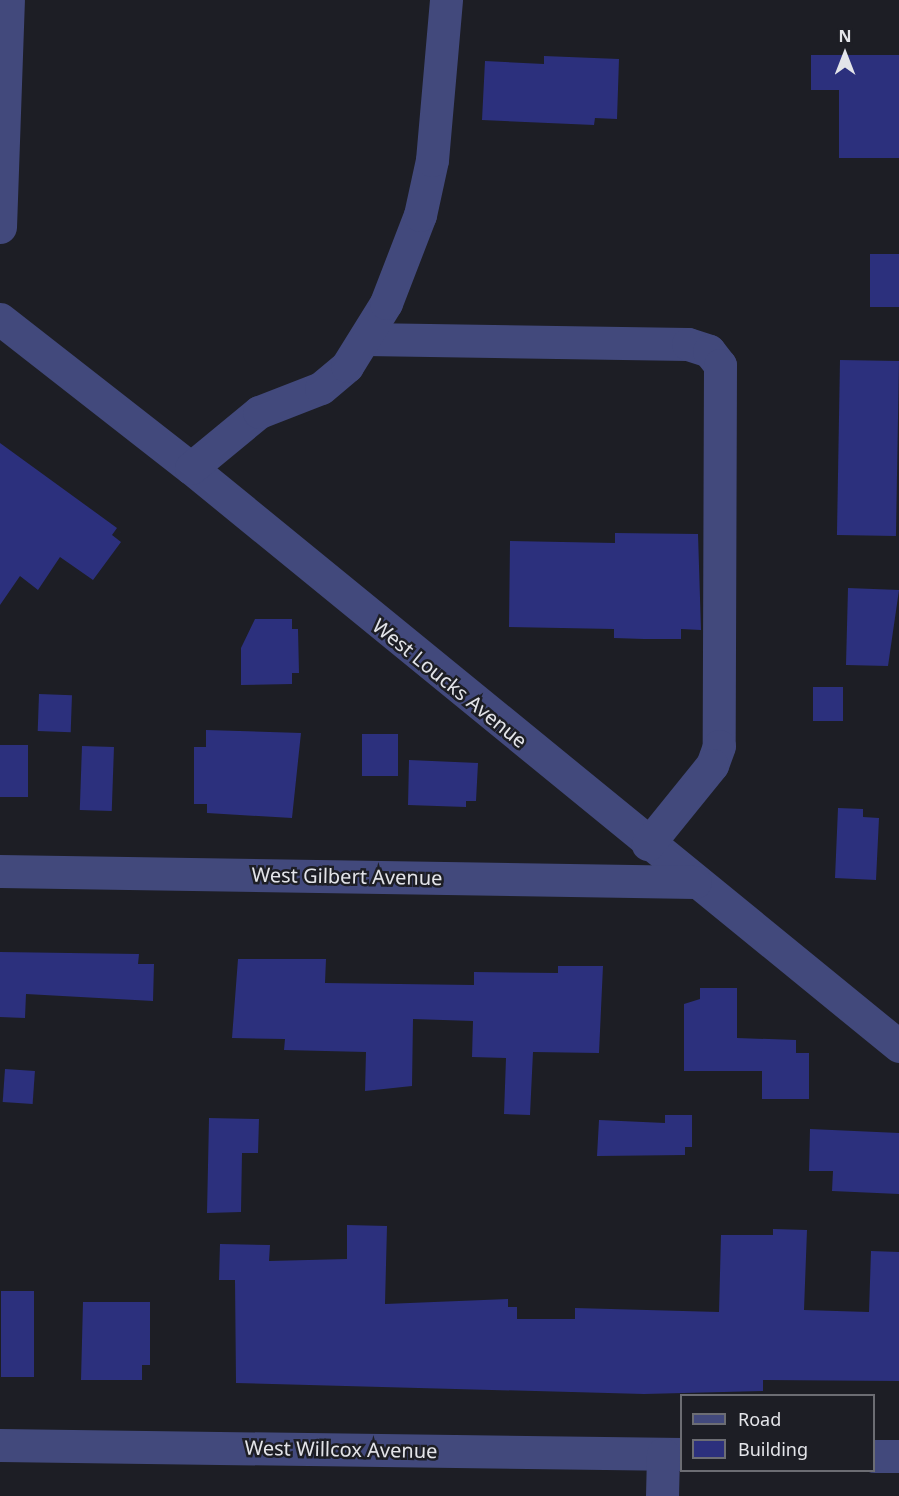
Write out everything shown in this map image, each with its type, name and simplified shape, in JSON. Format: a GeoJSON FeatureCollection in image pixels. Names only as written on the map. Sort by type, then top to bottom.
{"type":"FeatureCollection","features":[{"type":"Feature","properties":{"kind":"street"},"geometry":{"type":"LineString","coordinates":[[0,227],[8,0]]}},
{"type":"Feature","properties":{"kind":"street"},"geometry":{"type":"LineString","coordinates":[[191,468],[259,412],[321,388],[347,366],[386,303],[420,215],[439,109],[446,0]]}},
{"type":"Feature","properties":{"kind":"street","name":"West Loucks Avenue"},"geometry":{"type":"LineString","coordinates":[[0,319],[191,468],[694,882],[899,1046]]}},
{"type":"Feature","properties":{"kind":"street"},"geometry":{"type":"LineString","coordinates":[[365,339],[688,344],[709,351],[720,365],[718,746],[712,765],[648,844]]}},
{"type":"Feature","properties":{"kind":"street","name":"West Gilbert Avenue"},"geometry":{"type":"LineString","coordinates":[[0,871],[694,882]]}},
{"type":"Feature","properties":{"kind":"street","name":"West Willcox Avenue"},"geometry":{"type":"LineString","coordinates":[[0,1445],[672,1454]]}},
{"type":"Feature","properties":{"kind":"street"},"geometry":{"type":"LineString","coordinates":[[662,1496],[672,1454]]}},
{"type":"Feature","properties":{"kind":"street"},"geometry":{"type":"LineString","coordinates":[[875,1456],[899,1456]]}},
{"type":"Feature","properties":{"kind":"building"},"geometry":{"type":"Polygon","coordinates":[[[811,55],[899,55],[899,158],[839,158],[839,90],[811,90],[811,55]]]}},
{"type":"Feature","properties":{"kind":"building"},"geometry":{"type":"Polygon","coordinates":[[[544,56],[619,59],[617,119],[595,118],[594,125],[482,120],[485,61],[544,64],[544,56]]]}},
{"type":"Feature","properties":{"kind":"building"},"geometry":{"type":"Polygon","coordinates":[[[870,254],[899,254],[899,307],[870,307],[870,254]]]}},
{"type":"Feature","properties":{"kind":"building"},"geometry":{"type":"Polygon","coordinates":[[[840,360],[899,361],[896,536],[837,535],[840,360]]]}},
{"type":"Feature","properties":{"kind":"building"},"geometry":{"type":"Polygon","coordinates":[[[0,443],[117,528],[112,535],[121,542],[93,580],[60,557],[38,590],[20,576],[0,605],[0,443]]]}},
{"type":"Feature","properties":{"kind":"building"},"geometry":{"type":"Polygon","coordinates":[[[615,533],[698,534],[701,630],[681,629],[681,639],[644,639],[614,638],[614,629],[509,627],[510,541],[615,543],[615,533]]]}},
{"type":"Feature","properties":{"kind":"building"},"geometry":{"type":"Polygon","coordinates":[[[848,588],[899,590],[888,666],[846,665],[848,588]]]}},
{"type":"Feature","properties":{"kind":"building"},"geometry":{"type":"Polygon","coordinates":[[[255,619],[292,619],[292,629],[298,629],[299,673],[292,673],[292,684],[241,685],[241,648],[255,619]]]}},
{"type":"Feature","properties":{"kind":"building"},"geometry":{"type":"Polygon","coordinates":[[[813,687],[843,687],[843,721],[813,721],[813,687]]]}},
{"type":"Feature","properties":{"kind":"building"},"geometry":{"type":"Polygon","coordinates":[[[39,694],[72,695],[71,732],[38,731],[39,694]]]}},
{"type":"Feature","properties":{"kind":"building"},"geometry":{"type":"Polygon","coordinates":[[[206,730],[301,733],[292,818],[207,813],[207,804],[194,804],[194,747],[206,747],[206,730]]]}},
{"type":"Feature","properties":{"kind":"building"},"geometry":{"type":"Polygon","coordinates":[[[362,734],[398,734],[398,776],[362,776],[362,734]]]}},
{"type":"Feature","properties":{"kind":"building"},"geometry":{"type":"Polygon","coordinates":[[[0,745],[28,745],[28,797],[0,797],[0,745]]]}},
{"type":"Feature","properties":{"kind":"building"},"geometry":{"type":"Polygon","coordinates":[[[82,746],[114,747],[112,811],[80,810],[82,746]]]}},
{"type":"Feature","properties":{"kind":"building"},"geometry":{"type":"Polygon","coordinates":[[[409,760],[478,763],[476,801],[466,801],[466,807],[408,805],[409,760]]]}},
{"type":"Feature","properties":{"kind":"building"},"geometry":{"type":"Polygon","coordinates":[[[838,808],[863,809],[863,817],[879,818],[876,880],[835,878],[838,808]]]}},
{"type":"Feature","properties":{"kind":"building"},"geometry":{"type":"Polygon","coordinates":[[[0,952],[139,954],[138,964],[154,964],[153,1001],[26,994],[25,1018],[0,1017],[0,952]]]}},
{"type":"Feature","properties":{"kind":"building"},"geometry":{"type":"Polygon","coordinates":[[[238,959],[326,959],[325,983],[474,985],[474,972],[558,973],[558,966],[603,966],[599,1053],[533,1052],[530,1115],[504,1114],[506,1058],[472,1057],[473,1021],[413,1019],[412,1086],[365,1091],[366,1052],[284,1050],[285,1039],[232,1038],[238,959]]]}},
{"type":"Feature","properties":{"kind":"building"},"geometry":{"type":"Polygon","coordinates":[[[700,988],[737,988],[737,1038],[796,1040],[796,1053],[809,1053],[809,1099],[762,1099],[762,1071],[684,1071],[684,1004],[700,999],[700,988]]]}},
{"type":"Feature","properties":{"kind":"building"},"geometry":{"type":"Polygon","coordinates":[[[5,1069],[35,1071],[33,1104],[3,1102],[5,1069]]]}},
{"type":"Feature","properties":{"kind":"building"},"geometry":{"type":"Polygon","coordinates":[[[665,1115],[692,1115],[692,1147],[685,1147],[685,1155],[597,1156],[599,1120],[665,1123],[665,1115]]]}},
{"type":"Feature","properties":{"kind":"building"},"geometry":{"type":"Polygon","coordinates":[[[209,1118],[259,1119],[258,1153],[242,1153],[241,1212],[207,1213],[209,1118]]]}},
{"type":"Feature","properties":{"kind":"building"},"geometry":{"type":"Polygon","coordinates":[[[810,1129],[899,1133],[899,1194],[832,1191],[833,1171],[809,1171],[810,1129]]]}},
{"type":"Feature","properties":{"kind":"building"},"geometry":{"type":"Polygon","coordinates":[[[347,1225],[387,1226],[385,1304],[508,1299],[508,1307],[517,1307],[517,1319],[575,1319],[575,1308],[719,1312],[721,1235],[773,1235],[773,1229],[807,1230],[804,1310],[869,1312],[871,1251],[899,1252],[899,1381],[763,1380],[763,1391],[644,1394],[236,1383],[235,1280],[219,1280],[220,1244],[270,1245],[269,1261],[347,1259],[347,1225]]]}},
{"type":"Feature","properties":{"kind":"building"},"geometry":{"type":"Polygon","coordinates":[[[1,1291],[34,1291],[34,1377],[1,1377],[1,1291]]]}},
{"type":"Feature","properties":{"kind":"building"},"geometry":{"type":"Polygon","coordinates":[[[83,1302],[150,1302],[150,1365],[142,1365],[142,1380],[81,1380],[83,1302]]]}}]}
